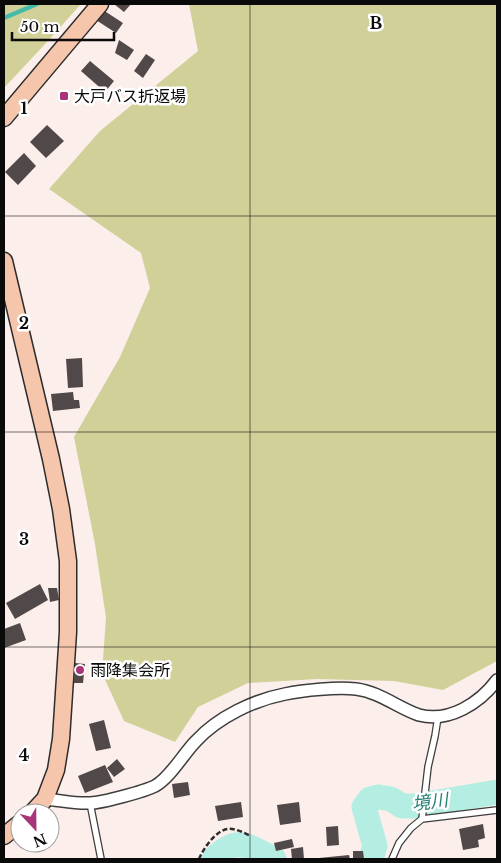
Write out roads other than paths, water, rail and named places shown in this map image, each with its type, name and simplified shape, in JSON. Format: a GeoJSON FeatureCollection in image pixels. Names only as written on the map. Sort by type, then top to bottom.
{"type":"FeatureCollection","features":[{"type":"Feature","properties":{"kind":"street"},"geometry":{"type":"LineString","coordinates":[[4,118],[100,4]]}},
{"type":"Feature","properties":{"kind":"street"},"geometry":{"type":"LineString","coordinates":[[4,261],[51,459],[61,509],[68,561],[67,652],[61,739],[56,770],[45,799],[41,803]]}},
{"type":"Feature","properties":{"kind":"street"},"geometry":{"type":"LineString","coordinates":[[45,799],[90,804],[157,785],[197,740],[220,722],[244,707],[269,697],[297,692],[356,689],[376,694],[420,715],[438,717],[451,714],[476,702],[489,691],[497,680]]}},
{"type":"Feature","properties":{"kind":"lane"},"geometry":{"type":"LineString","coordinates":[[423,817],[428,767],[438,717]]}},
{"type":"Feature","properties":{"kind":"lane"},"geometry":{"type":"LineString","coordinates":[[90,804],[102,859]]}},
{"type":"Feature","properties":{"kind":"lane"},"geometry":{"type":"LineString","coordinates":[[392,859],[399,843],[423,817],[497,810]]}},
{"type":"Feature","properties":{"kind":"waterway"},"geometry":{"type":"LineString","coordinates":[[4,18],[37,4]]}},
{"type":"Feature","properties":{"kind":"waterway","name":"境川"},"geometry":{"type":"LineString","coordinates":[[371,859],[375,846],[364,807],[370,799],[379,797],[391,799],[402,806],[415,806],[497,792]]}},
{"type":"Feature","properties":{"kind":"waterway","name":"境川"},"geometry":{"type":"LineString","coordinates":[[214,859],[222,852],[236,845],[249,847],[274,859]]}},
{"type":"Feature","properties":{"kind":"place","name":"大戸バス折返場"},"geometry":{"type":"Point","coordinates":[64,96]}},
{"type":"Feature","properties":{"kind":"place","name":"雨降集会所"},"geometry":{"type":"Point","coordinates":[80,670]}}]}
